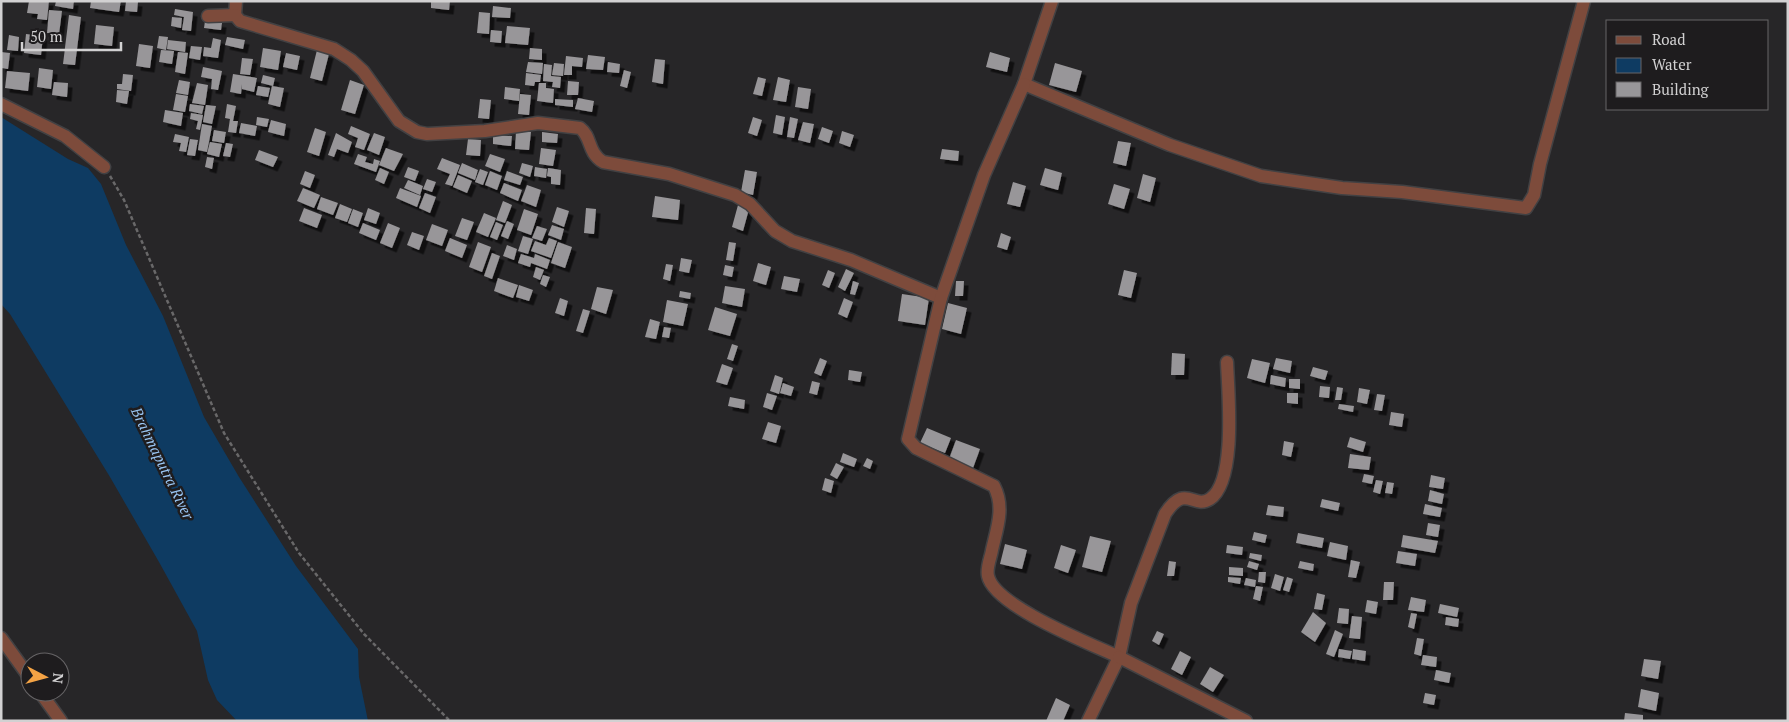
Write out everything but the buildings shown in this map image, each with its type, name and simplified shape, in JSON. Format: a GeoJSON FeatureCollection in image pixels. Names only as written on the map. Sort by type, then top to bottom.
{"type":"FeatureCollection","features":[{"type":"Feature","properties":{"kind":"street"},"geometry":{"type":"LineString","coordinates":[[236,1],[235,15],[240,21],[250,26],[334,49],[351,60],[363,72],[399,121],[417,132],[427,134],[486,131],[538,123],[580,128],[584,132],[589,147],[596,158],[603,162],[669,174],[735,195],[750,204],[775,231],[792,241],[851,260],[941,298]]}},
{"type":"Feature","properties":{"kind":"street"},"geometry":{"type":"LineString","coordinates":[[1052,1],[1024,84],[984,175],[941,298],[908,439],[916,448],[994,486],[1000,497],[1000,511],[987,575],[992,587],[1018,608],[1246,721]]}},
{"type":"Feature","properties":{"kind":"street"},"geometry":{"type":"LineString","coordinates":[[1024,84],[1170,145],[1261,176],[1342,188],[1402,192],[1526,208],[1534,195],[1540,164],[1584,1]]}},
{"type":"Feature","properties":{"kind":"street"},"geometry":{"type":"LineString","coordinates":[[208,16],[235,15]]}},
{"type":"Feature","properties":{"kind":"street"},"geometry":{"type":"LineString","coordinates":[[1,104],[65,136],[104,167]]}},
{"type":"Feature","properties":{"kind":"street"},"geometry":{"type":"LineString","coordinates":[[1088,721],[1119,657],[1130,603],[1165,514],[1174,501],[1180,499],[1205,501],[1209,499],[1223,479],[1230,438],[1227,362]]}},
{"type":"Feature","properties":{"kind":"street"},"geometry":{"type":"LineString","coordinates":[[1,638],[20,664]]}},
{"type":"Feature","properties":{"kind":"street"},"geometry":{"type":"LineString","coordinates":[[47,702],[61,721]]}},
{"type":"Feature","properties":{"kind":"path"},"geometry":{"type":"LineString","coordinates":[[104,167],[124,200],[224,433],[299,553],[364,634],[450,721]]}},
{"type":"Feature","properties":{"kind":"water","name":"Brahmaputra River"},"geometry":{"type":"Polygon","coordinates":[[[1,117],[68,159],[88,168],[101,184],[126,245],[163,316],[204,417],[239,477],[296,566],[358,649],[359,677],[368,721],[237,721],[217,700],[208,680],[197,631],[110,477],[10,314],[1,304],[1,117]]]}}]}
